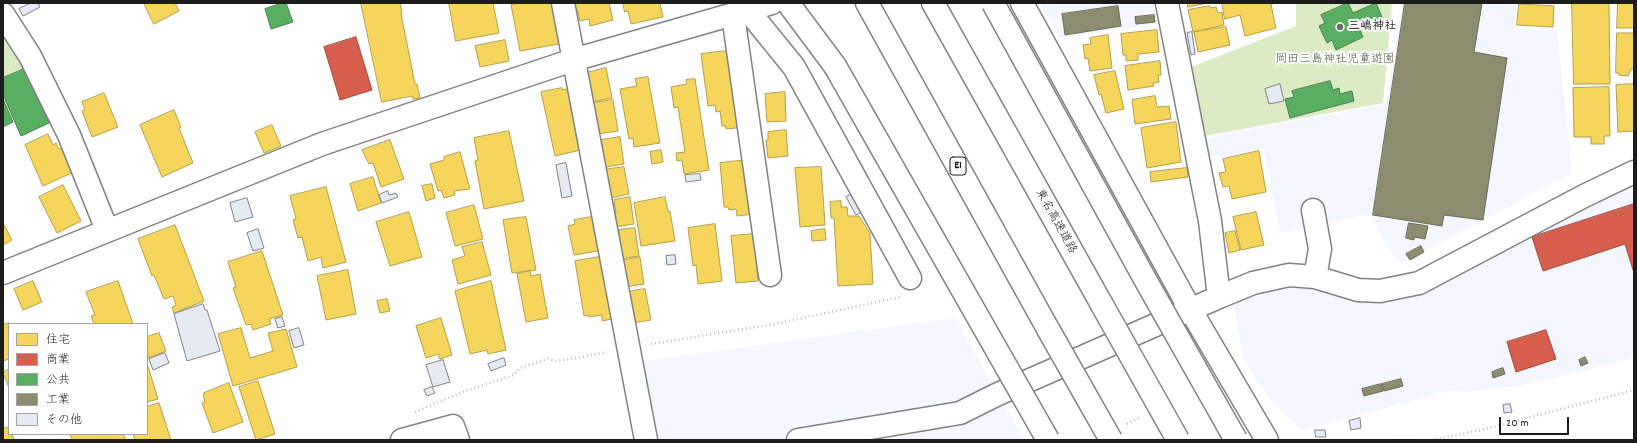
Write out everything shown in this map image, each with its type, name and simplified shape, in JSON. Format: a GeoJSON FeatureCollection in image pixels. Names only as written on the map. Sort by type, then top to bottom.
{"type":"FeatureCollection","features":[{"type":"Feature","properties":{"kind":"main road"},"geometry":{"type":"LineString","coordinates":[[563,3],[646,440]]}},
{"type":"Feature","properties":{"kind":"main road"},"geometry":{"type":"LineString","coordinates":[[3,273],[322,144],[573,60],[741,10],[772,3]]}},
{"type":"Feature","properties":{"kind":"main road"},"geometry":{"type":"LineString","coordinates":[[788,3],[835,66]]}},
{"type":"Feature","properties":{"kind":"main road"},"geometry":{"type":"LineString","coordinates":[[799,3],[1048,440]]}},
{"type":"Feature","properties":{"kind":"main road","name":"E1"},"geometry":{"type":"LineString","coordinates":[[868,3],[1111,440]]}},
{"type":"Feature","properties":{"kind":"main road","name":"東名高速道路"},"geometry":{"type":"LineString","coordinates":[[933,3],[1178,440]]}},
{"type":"Feature","properties":{"kind":"main road"},"geometry":{"type":"LineString","coordinates":[[993,3],[1142,274],[1236,440]]}},
{"type":"Feature","properties":{"kind":"main road"},"geometry":{"type":"LineString","coordinates":[[1022,3],[1190,309],[1267,440]]}},
{"type":"Feature","properties":{"kind":"main road"},"geometry":{"type":"LineString","coordinates":[[1167,3],[1210,221],[1219,298]]}},
{"type":"Feature","properties":{"kind":"main road"},"geometry":{"type":"LineString","coordinates":[[741,10],[770,275]]}},
{"type":"Feature","properties":{"kind":"main road"},"geometry":{"type":"LineString","coordinates":[[741,10],[794,67],[910,278]]}},
{"type":"Feature","properties":{"kind":"main road"},"geometry":{"type":"LineString","coordinates":[[3,14],[30,56],[69,135],[107,230]]}},
{"type":"Feature","properties":{"kind":"main road"},"geometry":{"type":"LineString","coordinates":[[798,440],[960,413],[996,395],[1190,309],[1219,298],[1237,288],[1274,278],[1289,275],[1315,277],[1358,290],[1380,291],[1419,283],[1584,196],[1634,172]]}},
{"type":"Feature","properties":{"kind":"main road"},"geometry":{"type":"LineString","coordinates":[[1313,210],[1320,249],[1315,277]]}},
{"type":"Feature","properties":{"kind":"main road"},"geometry":{"type":"LineString","coordinates":[[407,439],[453,426],[458,440]]}},
{"type":"Feature","properties":{"kind":"path"},"geometry":{"type":"LineString","coordinates":[[407,439],[409,417],[416,410],[465,391],[514,375],[520,368],[548,359],[555,361],[565,360],[775,324],[897,299],[917,290],[910,278]]}},
{"type":"Feature","properties":{"kind":"path"},"geometry":{"type":"LineString","coordinates":[[1432,440],[1485,429],[1634,390]]}},
{"type":"Feature","properties":{"kind":"path"},"geometry":{"type":"LineString","coordinates":[[1399,440],[1415,440]]}},
{"type":"Feature","properties":{"kind":"shaded area"},"geometry":{"type":"Polygon","coordinates":[[[1040,3],[1156,3],[1158,23],[1060,38],[1040,3]]]}},
{"type":"Feature","properties":{"kind":"shaded area"},"geometry":{"type":"Polygon","coordinates":[[[1402,3],[1515,3],[1514,29],[1557,29],[1572,173],[1402,263],[1390,252],[1369,214],[1280,233],[1264,149],[1208,158],[1205,138],[1385,104],[1402,3]]]}},
{"type":"Feature","properties":{"kind":"shaded area"},"geometry":{"type":"Polygon","coordinates":[[[1634,182],[1634,357],[1585,371],[1518,386],[1465,392],[1452,390],[1302,430],[1271,401],[1244,361],[1233,302],[1293,285],[1305,285],[1368,301],[1634,182]]]}},
{"type":"Feature","properties":{"kind":"shaded area"},"geometry":{"type":"Polygon","coordinates":[[[955,318],[1024,440],[650,440],[636,362],[955,318]]]}},
{"type":"Feature","properties":{"kind":"green space","name":"岡田三島神社児童遊園"},"geometry":{"type":"Polygon","coordinates":[[[1296,3],[1392,3],[1383,103],[1205,136],[1191,67],[1296,26],[1296,3]]]}},
{"type":"Feature","properties":{"kind":"green space"},"geometry":{"type":"Polygon","coordinates":[[[3,28],[31,73],[3,85],[3,28]]]}},
{"type":"Feature","properties":{"kind":"building: 住宅"},"geometry":{"type":"Polygon","coordinates":[[[144,3],[175,3],[179,11],[154,24],[144,3]]]}},
{"type":"Feature","properties":{"kind":"building: 住宅"},"geometry":{"type":"Polygon","coordinates":[[[361,3],[400,3],[415,84],[417,84],[420,98],[413,99],[412,96],[382,102],[361,3]]]}},
{"type":"Feature","properties":{"kind":"building: 住宅"},"geometry":{"type":"Polygon","coordinates":[[[449,3],[493,3],[499,33],[456,41],[449,3]]]}},
{"type":"Feature","properties":{"kind":"building: 住宅"},"geometry":{"type":"Polygon","coordinates":[[[522,3],[555,3],[564,43],[520,51],[511,5],[522,3]]]}},
{"type":"Feature","properties":{"kind":"building: 住宅"},"geometry":{"type":"Polygon","coordinates":[[[572,3],[609,3],[613,20],[590,26],[589,19],[580,21],[577,9],[574,10],[572,3]]]}},
{"type":"Feature","properties":{"kind":"building: 住宅"},"geometry":{"type":"Polygon","coordinates":[[[623,3],[660,3],[663,17],[631,24],[628,11],[625,12],[623,3]]]}},
{"type":"Feature","properties":{"kind":"building: 住宅"},"geometry":{"type":"Polygon","coordinates":[[[1188,3],[1208,3],[1188,7],[1188,3]]]}},
{"type":"Feature","properties":{"kind":"building: 住宅"},"geometry":{"type":"Polygon","coordinates":[[[1222,3],[1272,3],[1271,5],[1276,28],[1245,36],[1240,15],[1225,19],[1222,3]]]}},
{"type":"Feature","properties":{"kind":"building: 住宅"},"geometry":{"type":"Polygon","coordinates":[[[1572,3],[1609,3],[1610,84],[1574,84],[1572,3]]]}},
{"type":"Feature","properties":{"kind":"building: 住宅"},"geometry":{"type":"Polygon","coordinates":[[[1618,3],[1634,3],[1634,28],[1617,28],[1618,3]]]}},
{"type":"Feature","properties":{"kind":"building: 住宅"},"geometry":{"type":"Polygon","coordinates":[[[1519,4],[1554,6],[1553,27],[1517,25],[1519,4]]]}},
{"type":"Feature","properties":{"kind":"building: 住宅"},"geometry":{"type":"Polygon","coordinates":[[[1210,6],[1211,8],[1216,7],[1218,13],[1222,12],[1224,25],[1193,32],[1188,10],[1210,6]]]}},
{"type":"Feature","properties":{"kind":"building: 住宅"},"geometry":{"type":"Polygon","coordinates":[[[1226,27],[1230,45],[1198,52],[1194,32],[1226,27]]]}},
{"type":"Feature","properties":{"kind":"building: 住宅"},"geometry":{"type":"Polygon","coordinates":[[[1157,30],[1159,52],[1138,54],[1138,60],[1126,61],[1126,55],[1123,55],[1121,34],[1157,30]]]}},
{"type":"Feature","properties":{"kind":"building: 住宅"},"geometry":{"type":"Polygon","coordinates":[[[1617,33],[1634,33],[1634,69],[1631,69],[1628,76],[1619,75],[1619,73],[1616,73],[1617,33]]]}},
{"type":"Feature","properties":{"kind":"building: 住宅"},"geometry":{"type":"Polygon","coordinates":[[[1108,35],[1112,68],[1090,71],[1088,58],[1085,59],[1083,45],[1091,44],[1090,38],[1108,35]]]}},
{"type":"Feature","properties":{"kind":"building: 住宅"},"geometry":{"type":"Polygon","coordinates":[[[505,40],[509,61],[480,67],[475,46],[505,40]]]}},
{"type":"Feature","properties":{"kind":"building: 住宅"},"geometry":{"type":"Polygon","coordinates":[[[736,50],[745,127],[726,129],[726,126],[722,126],[720,111],[716,112],[715,105],[708,106],[701,54],[736,50]]]}},
{"type":"Feature","properties":{"kind":"building: 住宅"},"geometry":{"type":"Polygon","coordinates":[[[1160,61],[1161,75],[1158,75],[1159,82],[1153,83],[1154,86],[1128,90],[1125,66],[1160,61]]]}},
{"type":"Feature","properties":{"kind":"building: 住宅"},"geometry":{"type":"Polygon","coordinates":[[[606,68],[612,98],[592,102],[586,73],[606,68]]]}},
{"type":"Feature","properties":{"kind":"building: 住宅"},"geometry":{"type":"Polygon","coordinates":[[[1115,71],[1124,109],[1106,113],[1101,94],[1099,95],[1094,75],[1115,71]]]}},
{"type":"Feature","properties":{"kind":"building: 住宅"},"geometry":{"type":"Polygon","coordinates":[[[648,77],[660,143],[634,147],[633,138],[629,139],[620,89],[637,86],[635,79],[648,77]]]}},
{"type":"Feature","properties":{"kind":"building: 住宅"},"geometry":{"type":"Polygon","coordinates":[[[695,79],[709,170],[684,174],[682,160],[677,161],[676,153],[685,152],[678,107],[674,108],[671,87],[687,84],[686,80],[695,79]]]}},
{"type":"Feature","properties":{"kind":"building: 住宅"},"geometry":{"type":"Polygon","coordinates":[[[1634,84],[1634,131],[1618,132],[1616,85],[1634,84]]]}},
{"type":"Feature","properties":{"kind":"building: 住宅"},"geometry":{"type":"Polygon","coordinates":[[[1609,87],[1610,136],[1604,136],[1604,144],[1591,144],[1591,137],[1574,137],[1573,88],[1609,87]]]}},
{"type":"Feature","properties":{"kind":"building: 住宅"},"geometry":{"type":"Polygon","coordinates":[[[562,88],[562,90],[573,88],[585,149],[555,156],[541,92],[562,88]]]}},
{"type":"Feature","properties":{"kind":"building: 住宅"},"geometry":{"type":"Polygon","coordinates":[[[785,92],[786,121],[767,122],[765,94],[785,92]]]}},
{"type":"Feature","properties":{"kind":"building: 住宅"},"geometry":{"type":"Polygon","coordinates":[[[104,93],[118,127],[92,137],[82,111],[85,110],[82,102],[104,93]]]}},
{"type":"Feature","properties":{"kind":"building: 住宅"},"geometry":{"type":"Polygon","coordinates":[[[1155,96],[1157,107],[1169,106],[1171,119],[1135,124],[1132,100],[1155,96]]]}},
{"type":"Feature","properties":{"kind":"building: 住宅"},"geometry":{"type":"Polygon","coordinates":[[[613,100],[618,131],[598,134],[593,103],[613,100]]]}},
{"type":"Feature","properties":{"kind":"building: 住宅"},"geometry":{"type":"Polygon","coordinates":[[[174,110],[181,127],[179,128],[193,163],[162,177],[140,125],[174,110]]]}},
{"type":"Feature","properties":{"kind":"building: 住宅"},"geometry":{"type":"Polygon","coordinates":[[[1176,122],[1181,162],[1147,168],[1141,128],[1176,122]]]}},
{"type":"Feature","properties":{"kind":"building: 住宅"},"geometry":{"type":"Polygon","coordinates":[[[272,125],[281,146],[264,153],[255,132],[272,125]]]}},
{"type":"Feature","properties":{"kind":"building: 住宅"},"geometry":{"type":"Polygon","coordinates":[[[786,130],[788,156],[768,158],[766,140],[768,140],[768,132],[786,130]]]}},
{"type":"Feature","properties":{"kind":"building: 住宅"},"geometry":{"type":"Polygon","coordinates":[[[509,131],[524,201],[484,209],[475,161],[478,160],[474,138],[509,131]]]}},
{"type":"Feature","properties":{"kind":"building: 住宅"},"geometry":{"type":"Polygon","coordinates":[[[48,134],[53,145],[56,143],[59,149],[67,146],[76,171],[43,186],[25,145],[48,134]]]}},
{"type":"Feature","properties":{"kind":"building: 住宅"},"geometry":{"type":"Polygon","coordinates":[[[620,137],[624,164],[606,167],[601,140],[620,137]]]}},
{"type":"Feature","properties":{"kind":"building: 住宅"},"geometry":{"type":"Polygon","coordinates":[[[390,140],[404,179],[381,187],[373,163],[369,164],[362,150],[390,140]]]}},
{"type":"Feature","properties":{"kind":"building: 住宅"},"geometry":{"type":"Polygon","coordinates":[[[661,150],[663,162],[652,164],[650,152],[661,150]]]}},
{"type":"Feature","properties":{"kind":"building: 住宅"},"geometry":{"type":"Polygon","coordinates":[[[1259,151],[1266,192],[1232,199],[1229,186],[1223,187],[1219,173],[1226,172],[1223,159],[1259,151]]]}},
{"type":"Feature","properties":{"kind":"building: 住宅"},"geometry":{"type":"Polygon","coordinates":[[[460,152],[470,189],[454,191],[455,195],[444,198],[441,190],[438,191],[430,164],[444,160],[444,157],[460,152]]]}},
{"type":"Feature","properties":{"kind":"building: 住宅"},"geometry":{"type":"Polygon","coordinates":[[[747,160],[753,214],[737,216],[736,209],[729,210],[728,207],[724,207],[720,163],[747,160]]]}},
{"type":"Feature","properties":{"kind":"building: 住宅"},"geometry":{"type":"Polygon","coordinates":[[[624,167],[629,194],[611,198],[611,195],[607,195],[603,170],[624,167]]]}},
{"type":"Feature","properties":{"kind":"building: 住宅"},"geometry":{"type":"Polygon","coordinates":[[[821,167],[825,225],[800,227],[795,168],[821,167]]]}},
{"type":"Feature","properties":{"kind":"building: 住宅"},"geometry":{"type":"Polygon","coordinates":[[[1187,168],[1188,177],[1151,182],[1150,172],[1187,168]]]}},
{"type":"Feature","properties":{"kind":"building: 住宅"},"geometry":{"type":"Polygon","coordinates":[[[373,177],[381,203],[358,211],[350,184],[373,177]]]}},
{"type":"Feature","properties":{"kind":"building: 住宅"},"geometry":{"type":"Polygon","coordinates":[[[432,184],[435,198],[426,201],[422,186],[432,184]]]}},
{"type":"Feature","properties":{"kind":"building: 住宅"},"geometry":{"type":"Polygon","coordinates":[[[63,185],[81,221],[57,233],[39,197],[63,185]]]}},
{"type":"Feature","properties":{"kind":"building: 住宅"},"geometry":{"type":"Polygon","coordinates":[[[326,187],[346,262],[323,268],[321,257],[308,261],[302,237],[298,238],[293,220],[296,219],[290,196],[326,187]]]}},
{"type":"Feature","properties":{"kind":"building: 住宅"},"geometry":{"type":"Polygon","coordinates":[[[630,197],[634,224],[615,227],[612,214],[616,213],[614,200],[630,197]]]}},
{"type":"Feature","properties":{"kind":"building: 住宅"},"geometry":{"type":"Polygon","coordinates":[[[665,197],[668,211],[670,211],[675,241],[641,246],[634,203],[665,197]]]}},
{"type":"Feature","properties":{"kind":"building: 住宅"},"geometry":{"type":"Polygon","coordinates":[[[841,201],[841,207],[847,207],[848,216],[859,216],[870,233],[873,284],[838,286],[834,218],[831,218],[830,202],[841,201]]]}},
{"type":"Feature","properties":{"kind":"building: 住宅"},"geometry":{"type":"Polygon","coordinates":[[[474,205],[483,239],[455,246],[446,213],[474,205]]]}},
{"type":"Feature","properties":{"kind":"building: 住宅"},"geometry":{"type":"Polygon","coordinates":[[[409,212],[422,257],[390,266],[376,222],[409,212]]]}},
{"type":"Feature","properties":{"kind":"building: 住宅"},"geometry":{"type":"Polygon","coordinates":[[[1256,212],[1264,245],[1241,250],[1233,217],[1256,212]]]}},
{"type":"Feature","properties":{"kind":"building: 住宅"},"geometry":{"type":"Polygon","coordinates":[[[526,217],[536,270],[512,273],[503,220],[526,217]]]}},
{"type":"Feature","properties":{"kind":"building: 住宅"},"geometry":{"type":"Polygon","coordinates":[[[592,217],[598,251],[574,255],[568,226],[575,224],[574,220],[592,217]]]}},
{"type":"Feature","properties":{"kind":"building: 住宅"},"geometry":{"type":"Polygon","coordinates":[[[3,223],[12,240],[3,245],[3,223]]]}},
{"type":"Feature","properties":{"kind":"building: 住宅"},"geometry":{"type":"Polygon","coordinates":[[[715,224],[722,281],[698,284],[696,265],[693,266],[688,228],[715,224]]]}},
{"type":"Feature","properties":{"kind":"building: 住宅"},"geometry":{"type":"Polygon","coordinates":[[[175,225],[204,301],[174,313],[172,307],[176,305],[173,296],[164,299],[154,275],[152,276],[138,239],[175,225]]]}},
{"type":"Feature","properties":{"kind":"building: 住宅"},"geometry":{"type":"Polygon","coordinates":[[[635,228],[639,256],[620,259],[617,238],[620,238],[619,230],[635,228]]]}},
{"type":"Feature","properties":{"kind":"building: 住宅"},"geometry":{"type":"Polygon","coordinates":[[[825,229],[826,240],[812,241],[811,231],[825,229]]]}},
{"type":"Feature","properties":{"kind":"building: 住宅"},"geometry":{"type":"Polygon","coordinates":[[[1235,231],[1240,250],[1229,253],[1225,233],[1235,231]]]}},
{"type":"Feature","properties":{"kind":"building: 住宅"},"geometry":{"type":"Polygon","coordinates":[[[754,234],[758,281],[736,283],[731,236],[754,234]]]}},
{"type":"Feature","properties":{"kind":"building: 住宅"},"geometry":{"type":"Polygon","coordinates":[[[482,242],[491,275],[458,284],[452,260],[465,256],[462,247],[482,242]]]}},
{"type":"Feature","properties":{"kind":"building: 住宅"},"geometry":{"type":"Polygon","coordinates":[[[262,251],[283,315],[269,319],[271,324],[253,330],[251,324],[246,325],[233,288],[236,287],[228,262],[262,251]]]}},
{"type":"Feature","properties":{"kind":"building: 住宅"},"geometry":{"type":"Polygon","coordinates":[[[600,257],[612,319],[602,321],[602,315],[589,317],[589,315],[584,316],[575,261],[600,257]]]}},
{"type":"Feature","properties":{"kind":"building: 住宅"},"geometry":{"type":"Polygon","coordinates":[[[640,257],[644,284],[625,287],[621,261],[640,257]]]}},
{"type":"Feature","properties":{"kind":"building: 住宅"},"geometry":{"type":"Polygon","coordinates":[[[348,270],[356,314],[326,320],[317,276],[348,270]]]}},
{"type":"Feature","properties":{"kind":"building: 住宅"},"geometry":{"type":"Polygon","coordinates":[[[530,271],[531,276],[540,274],[548,318],[526,322],[517,274],[530,271]]]}},
{"type":"Feature","properties":{"kind":"building: 住宅"},"geometry":{"type":"Polygon","coordinates":[[[33,281],[42,302],[23,310],[14,289],[33,281]]]}},
{"type":"Feature","properties":{"kind":"building: 住宅"},"geometry":{"type":"Polygon","coordinates":[[[118,281],[133,323],[94,323],[91,316],[95,315],[86,292],[118,281]]]}},
{"type":"Feature","properties":{"kind":"building: 住宅"},"geometry":{"type":"Polygon","coordinates":[[[491,281],[506,350],[488,354],[487,350],[470,354],[455,291],[491,281]]]}},
{"type":"Feature","properties":{"kind":"building: 住宅"},"geometry":{"type":"Polygon","coordinates":[[[645,289],[651,320],[632,323],[626,292],[645,289]]]}},
{"type":"Feature","properties":{"kind":"building: 住宅"},"geometry":{"type":"Polygon","coordinates":[[[387,299],[390,311],[380,313],[377,301],[387,299]]]}},
{"type":"Feature","properties":{"kind":"building: 住宅"},"geometry":{"type":"Polygon","coordinates":[[[441,318],[452,355],[440,359],[438,354],[426,358],[416,326],[441,318]]]}},
{"type":"Feature","properties":{"kind":"building: 住宅"},"geometry":{"type":"Polygon","coordinates":[[[8,323],[8,359],[3,361],[3,325],[8,323]]]}},
{"type":"Feature","properties":{"kind":"building: 住宅"},"geometry":{"type":"Polygon","coordinates":[[[241,328],[250,358],[273,351],[268,333],[286,329],[297,367],[233,386],[218,334],[241,328]]]}},
{"type":"Feature","properties":{"kind":"building: 住宅"},"geometry":{"type":"Polygon","coordinates":[[[159,333],[166,351],[148,358],[148,337],[159,333]]]}},
{"type":"Feature","properties":{"kind":"building: 住宅"},"geometry":{"type":"Polygon","coordinates":[[[148,366],[158,399],[148,402],[148,366]]]}},
{"type":"Feature","properties":{"kind":"building: 住宅"},"geometry":{"type":"Polygon","coordinates":[[[8,370],[8,386],[3,373],[8,370]]]}},
{"type":"Feature","properties":{"kind":"building: 住宅"},"geometry":{"type":"Polygon","coordinates":[[[258,381],[275,434],[256,440],[239,387],[258,381]]]}},
{"type":"Feature","properties":{"kind":"building: 住宅"},"geometry":{"type":"Polygon","coordinates":[[[229,383],[243,422],[213,433],[202,403],[205,402],[203,395],[205,394],[204,393],[229,383]]]}},
{"type":"Feature","properties":{"kind":"building: 住宅"},"geometry":{"type":"Polygon","coordinates":[[[159,403],[171,440],[135,440],[133,435],[148,435],[148,407],[159,403]]]}},
{"type":"Feature","properties":{"kind":"building: 住宅"},"geometry":{"type":"Polygon","coordinates":[[[8,427],[8,435],[12,435],[14,440],[3,440],[3,429],[8,427]]]}},
{"type":"Feature","properties":{"kind":"building: 住宅"},"geometry":{"type":"Polygon","coordinates":[[[70,435],[124,435],[126,440],[73,440],[70,435]]]}},
{"type":"Feature","properties":{"kind":"building: 商業"},"geometry":{"type":"Polygon","coordinates":[[[356,37],[372,90],[340,100],[324,47],[356,37]]]}},
{"type":"Feature","properties":{"kind":"building: 商業"},"geometry":{"type":"Polygon","coordinates":[[[1634,204],[1634,273],[1625,244],[1543,271],[1532,237],[1634,204]]]}},
{"type":"Feature","properties":{"kind":"building: 商業"},"geometry":{"type":"Polygon","coordinates":[[[1546,330],[1556,359],[1516,372],[1507,342],[1546,330]]]}},
{"type":"Feature","properties":{"kind":"building: 公共"},"geometry":{"type":"Polygon","coordinates":[[[286,3],[293,22],[271,29],[265,9],[286,3]]]}},
{"type":"Feature","properties":{"kind":"building: 公共","name":"三嶋神社"},"geometry":{"type":"Polygon","coordinates":[[[1348,3],[1353,13],[1376,3],[1382,17],[1359,28],[1363,37],[1336,50],[1332,40],[1327,43],[1319,26],[1325,23],[1321,15],[1348,3]]]}},
{"type":"Feature","properties":{"kind":"building: 公共"},"geometry":{"type":"Polygon","coordinates":[[[24,69],[49,123],[21,136],[3,95],[3,78],[24,69]]]}},
{"type":"Feature","properties":{"kind":"building: 公共"},"geometry":{"type":"Polygon","coordinates":[[[1330,81],[1333,90],[1339,88],[1340,94],[1352,91],[1354,101],[1290,118],[1285,99],[1294,97],[1292,91],[1330,81]]]}},
{"type":"Feature","properties":{"kind":"building: 公共"},"geometry":{"type":"Polygon","coordinates":[[[3,99],[13,122],[3,127],[3,99]]]}},
{"type":"Feature","properties":{"kind":"building: 工業"},"geometry":{"type":"Polygon","coordinates":[[[1405,3],[1482,3],[1474,52],[1507,58],[1483,220],[1444,215],[1442,226],[1373,215],[1405,3]]]}},
{"type":"Feature","properties":{"kind":"building: 工業"},"geometry":{"type":"Polygon","coordinates":[[[1118,6],[1121,26],[1065,35],[1062,14],[1118,6]]]}},
{"type":"Feature","properties":{"kind":"building: 工業"},"geometry":{"type":"Polygon","coordinates":[[[1154,15],[1155,22],[1136,24],[1135,17],[1154,15]]]}},
{"type":"Feature","properties":{"kind":"building: 工業"},"geometry":{"type":"Polygon","coordinates":[[[1409,223],[1428,226],[1425,239],[1414,237],[1414,240],[1406,238],[1409,223]]]}},
{"type":"Feature","properties":{"kind":"building: 工業"},"geometry":{"type":"Polygon","coordinates":[[[1421,246],[1424,252],[1410,260],[1406,254],[1421,246]]]}},
{"type":"Feature","properties":{"kind":"building: 工業"},"geometry":{"type":"Polygon","coordinates":[[[1585,357],[1588,363],[1581,366],[1579,360],[1585,357]]]}},
{"type":"Feature","properties":{"kind":"building: 工業"},"geometry":{"type":"Polygon","coordinates":[[[1503,368],[1505,374],[1493,378],[1492,372],[1503,368]]]}},
{"type":"Feature","properties":{"kind":"building: 工業"},"geometry":{"type":"Polygon","coordinates":[[[1401,379],[1403,386],[1384,391],[1382,384],[1401,379]]]}},
{"type":"Feature","properties":{"kind":"building: 工業"},"geometry":{"type":"Polygon","coordinates":[[[1381,384],[1383,391],[1364,396],[1362,389],[1381,384]]]}},
{"type":"Feature","properties":{"kind":"building: その他"},"geometry":{"type":"Polygon","coordinates":[[[31,3],[38,3],[40,7],[23,16],[19,9],[31,3]]]}},
{"type":"Feature","properties":{"kind":"building: その他"},"geometry":{"type":"Polygon","coordinates":[[[1192,32],[1195,54],[1191,55],[1187,33],[1192,32]]]}},
{"type":"Feature","properties":{"kind":"building: その他"},"geometry":{"type":"Polygon","coordinates":[[[1280,84],[1284,101],[1269,104],[1265,89],[1280,84]]]}},
{"type":"Feature","properties":{"kind":"building: その他"},"geometry":{"type":"Polygon","coordinates":[[[566,163],[572,196],[562,198],[556,165],[566,163]]]}},
{"type":"Feature","properties":{"kind":"building: その他"},"geometry":{"type":"Polygon","coordinates":[[[700,174],[701,180],[686,182],[685,175],[700,174]]]}},
{"type":"Feature","properties":{"kind":"building: その他"},"geometry":{"type":"Polygon","coordinates":[[[388,191],[389,195],[396,193],[398,197],[382,203],[379,195],[388,191]]]}},
{"type":"Feature","properties":{"kind":"building: その他"},"geometry":{"type":"Polygon","coordinates":[[[852,194],[862,212],[856,215],[846,197],[852,194]]]}},
{"type":"Feature","properties":{"kind":"building: その他"},"geometry":{"type":"Polygon","coordinates":[[[247,198],[253,217],[235,222],[230,203],[247,198]]]}},
{"type":"Feature","properties":{"kind":"building: その他"},"geometry":{"type":"Polygon","coordinates":[[[258,229],[264,248],[253,251],[247,233],[258,229]]]}},
{"type":"Feature","properties":{"kind":"building: その他"},"geometry":{"type":"Polygon","coordinates":[[[675,255],[676,264],[667,265],[666,256],[675,255]]]}},
{"type":"Feature","properties":{"kind":"building: その他"},"geometry":{"type":"Polygon","coordinates":[[[203,304],[205,310],[207,310],[220,351],[187,361],[174,314],[203,304]]]}},
{"type":"Feature","properties":{"kind":"building: その他"},"geometry":{"type":"Polygon","coordinates":[[[282,317],[285,326],[278,328],[275,319],[282,317]]]}},
{"type":"Feature","properties":{"kind":"building: その他"},"geometry":{"type":"Polygon","coordinates":[[[299,328],[304,345],[294,348],[289,331],[299,328]]]}},
{"type":"Feature","properties":{"kind":"building: その他"},"geometry":{"type":"Polygon","coordinates":[[[165,353],[169,363],[153,370],[149,359],[165,353]]]}},
{"type":"Feature","properties":{"kind":"building: その他"},"geometry":{"type":"Polygon","coordinates":[[[504,358],[506,365],[491,371],[488,364],[504,358]]]}},
{"type":"Feature","properties":{"kind":"building: その他"},"geometry":{"type":"Polygon","coordinates":[[[443,360],[450,382],[433,387],[426,365],[443,360]]]}},
{"type":"Feature","properties":{"kind":"building: その他"},"geometry":{"type":"Polygon","coordinates":[[[432,387],[435,393],[427,396],[424,390],[432,387]]]}},
{"type":"Feature","properties":{"kind":"building: その他"},"geometry":{"type":"Polygon","coordinates":[[[1510,404],[1512,412],[1504,413],[1503,405],[1510,404]]]}},
{"type":"Feature","properties":{"kind":"building: その他"},"geometry":{"type":"Polygon","coordinates":[[[1360,418],[1361,428],[1351,430],[1349,421],[1360,418]]]}},
{"type":"Feature","properties":{"kind":"building: その他"},"geometry":{"type":"Polygon","coordinates":[[[1315,430],[1325,430],[1326,437],[1316,437],[1315,430]]]}},
{"type":"Feature","properties":{"kind":"place","name":"三嶋神社"},"geometry":{"type":"Point","coordinates":[1340,27]}}]}
